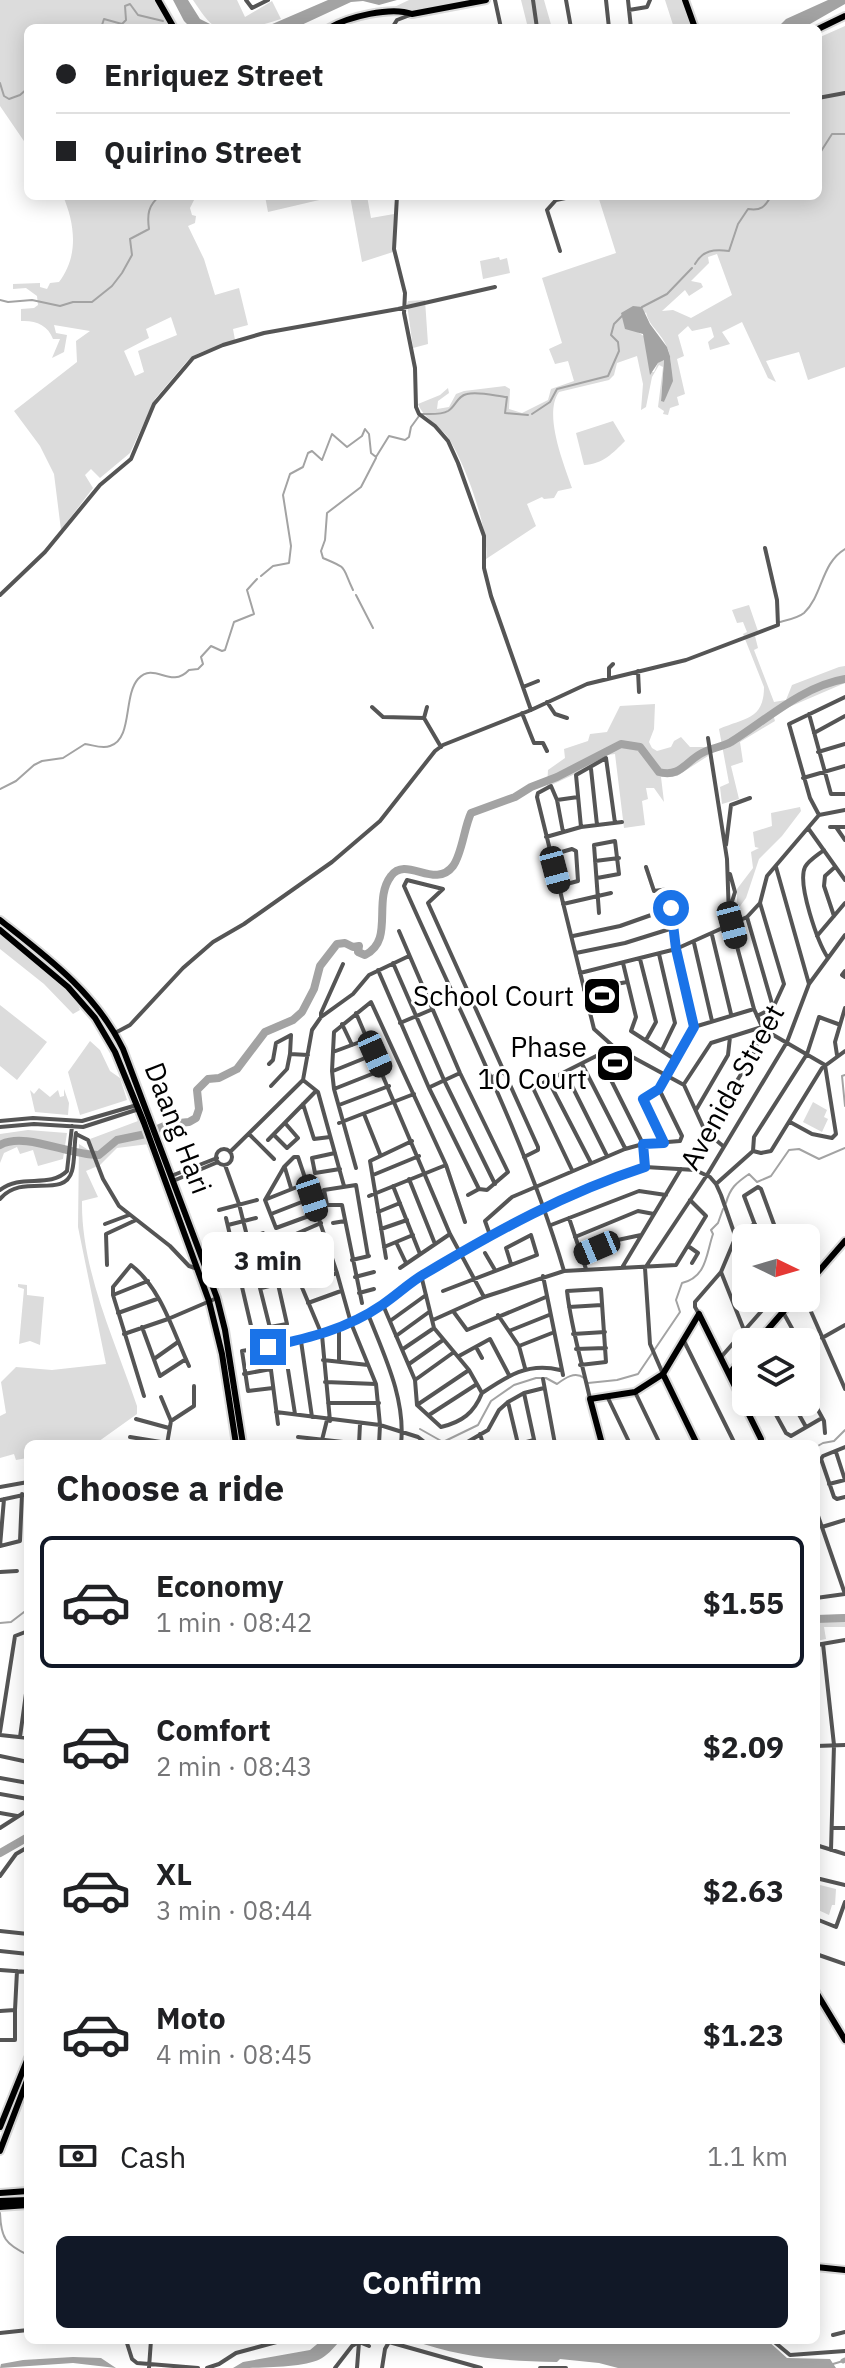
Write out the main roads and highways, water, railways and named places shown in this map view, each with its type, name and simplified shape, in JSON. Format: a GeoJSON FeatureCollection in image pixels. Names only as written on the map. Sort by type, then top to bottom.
{"type":"FeatureCollection","features":[{"type":"Feature","properties":{"kind":"main road"},"geometry":{"type":"LineString","coordinates":[[158,0],[172,24]]}},
{"type":"Feature","properties":{"kind":"main road"},"geometry":{"type":"LineString","coordinates":[[338,24],[352,18],[392,12],[412,14],[486,0]]}},
{"type":"Feature","properties":{"kind":"main road"},"geometry":{"type":"LineString","coordinates":[[685,0],[694,24]]}},
{"type":"Feature","properties":{"kind":"main road"},"geometry":{"type":"LineString","coordinates":[[822,27],[845,16]]}},
{"type":"Feature","properties":{"kind":"main road","name":"Daang Hari"},"geometry":{"type":"LineString","coordinates":[[0,920],[70,977],[101,1013],[128,1060],[139,1106]]}},
{"type":"Feature","properties":{"kind":"main road","name":"Daang Hari"},"geometry":{"type":"LineString","coordinates":[[0,930],[55,975],[95,1018],[115,1052],[155,1141],[225,1330],[242,1440]]}},
{"type":"Feature","properties":{"kind":"main road","name":"Daang Hari"},"geometry":{"type":"LineString","coordinates":[[169,1179],[198,1269],[213,1299],[235,1440]]}},
{"type":"Feature","properties":{"kind":"main road"},"geometry":{"type":"LineString","coordinates":[[820,1270],[845,1241]]}},
{"type":"Feature","properties":{"kind":"main road"},"geometry":{"type":"LineString","coordinates":[[770,1328],[783,1312]]}},
{"type":"Feature","properties":{"kind":"main road"},"geometry":{"type":"LineString","coordinates":[[601,1440],[590,1399],[635,1392],[663,1374],[699,1314],[761,1440]]}},
{"type":"Feature","properties":{"kind":"main road"},"geometry":{"type":"LineString","coordinates":[[729,1374],[732,1370]]}},
{"type":"Feature","properties":{"kind":"main road"},"geometry":{"type":"LineString","coordinates":[[663,1374],[695,1440]]}},
{"type":"Feature","properties":{"kind":"main road"},"geometry":{"type":"LineString","coordinates":[[820,1998],[845,2040]]}},
{"type":"Feature","properties":{"kind":"main road"},"geometry":{"type":"LineString","coordinates":[[0,2151],[4,2123],[24,2079]]}},
{"type":"Feature","properties":{"kind":"main road"},"geometry":{"type":"LineString","coordinates":[[2,2197],[24,2198]]}},
{"type":"Feature","properties":{"kind":"main road"},"geometry":{"type":"LineString","coordinates":[[2,2197],[24,2198]]}},
{"type":"Feature","properties":{"kind":"main road"},"geometry":{"type":"LineString","coordinates":[[820,2267],[845,2270]]}},
{"type":"Feature","properties":{"kind":"waterway"},"geometry":{"type":"LineString","coordinates":[[122,24],[126,20],[125,6],[130,4],[138,15],[163,21]]}},
{"type":"Feature","properties":{"kind":"waterway"},"geometry":{"type":"LineString","coordinates":[[102,24],[104,19],[122,24]]}},
{"type":"Feature","properties":{"kind":"waterway"},"geometry":{"type":"LineString","coordinates":[[0,83],[4,96],[9,99],[24,92]]}},
{"type":"Feature","properties":{"kind":"waterway"},"geometry":{"type":"LineString","coordinates":[[822,150],[832,134],[845,134]]}},
{"type":"Feature","properties":{"kind":"waterway"},"geometry":{"type":"LineString","coordinates":[[0,300],[32,300],[60,306],[92,302],[122,273],[132,255],[130,239],[149,229],[149,211],[156,200]]}},
{"type":"Feature","properties":{"kind":"waterway"},"geometry":{"type":"LineString","coordinates":[[695,264],[709,252],[729,251],[738,224],[748,209],[762,207],[769,200]]}},
{"type":"Feature","properties":{"kind":"waterway"},"geometry":{"type":"LineString","coordinates":[[642,307],[667,294],[692,268]]}},
{"type":"Feature","properties":{"kind":"waterway"},"geometry":{"type":"LineString","coordinates":[[532,414],[550,402],[557,389],[608,376],[619,351],[618,342],[611,335],[614,324],[622,316]]}},
{"type":"Feature","properties":{"kind":"waterway"},"geometry":{"type":"LineString","coordinates":[[422,414],[445,412],[464,395],[476,393],[507,397],[505,413],[528,415]]}},
{"type":"Feature","properties":{"kind":"waterway"},"geometry":{"type":"LineString","coordinates":[[261,576],[273,566],[289,563],[291,546],[283,495],[290,474],[303,467],[308,453],[312,451],[322,460],[332,434],[347,447],[362,436],[365,429],[369,434],[371,453],[376,457],[389,436],[405,440],[409,437],[411,427],[419,416]]}},
{"type":"Feature","properties":{"kind":"waterway"},"geometry":{"type":"LineString","coordinates":[[353,590],[343,569],[323,558],[321,551],[327,513],[361,487],[376,458]]}},
{"type":"Feature","properties":{"kind":"waterway"},"geometry":{"type":"LineString","coordinates":[[780,622],[804,613],[831,562],[845,549]]}},
{"type":"Feature","properties":{"kind":"waterway"},"geometry":{"type":"LineString","coordinates":[[0,789],[42,761],[63,758],[85,744],[104,747],[117,742],[122,735],[133,686],[138,679],[150,673],[169,677],[182,675],[198,669],[203,664],[201,657],[211,646],[225,650],[234,622],[254,614],[247,590],[257,579]]}},
{"type":"Feature","properties":{"kind":"waterway"},"geometry":{"type":"LineString","coordinates":[[356,595],[373,628]]}},
{"type":"Feature","properties":{"kind":"waterway"},"geometry":{"type":"LineString","coordinates":[[0,1145],[10,1141],[34,1142],[99,1155],[117,1140],[146,1134],[169,1124],[189,1122],[196,1118],[199,1109],[197,1090],[208,1079],[219,1078],[237,1069],[265,1032],[293,1020],[302,1012],[314,989],[320,966],[337,944],[359,946],[358,952],[365,955],[374,948],[379,940],[383,897],[391,876],[404,869],[438,875],[453,866],[471,813],[515,797],[621,744],[640,747],[659,772],[672,773],[696,756],[731,742],[800,696],[845,679]]}},
{"type":"Feature","properties":{"kind":"waterway"},"geometry":{"type":"LineString","coordinates":[[845,1075],[842,1076],[845,1106]]}},
{"type":"Feature","properties":{"kind":"waterway"},"geometry":{"type":"LineString","coordinates":[[726,1203],[729,1193],[740,1180],[749,1174],[757,1182],[771,1176],[789,1150],[799,1149],[819,1159],[845,1148]]}},
{"type":"Feature","properties":{"kind":"waterway"},"geometry":{"type":"LineString","coordinates":[[588,1383],[638,1374],[680,1312],[676,1300],[682,1283],[701,1270],[713,1234],[711,1230],[718,1223],[723,1209]]}},
{"type":"Feature","properties":{"kind":"waterway"},"geometry":{"type":"LineString","coordinates":[[447,1440],[478,1425],[491,1401],[514,1385],[536,1378],[546,1378],[557,1384],[574,1375],[584,1378]]}},
{"type":"Feature","properties":{"kind":"waterway"},"geometry":{"type":"LineString","coordinates":[[420,1429],[439,1440]]}},
{"type":"Feature","properties":{"kind":"waterway"},"geometry":{"type":"LineString","coordinates":[[820,1445],[834,1441],[845,1430]]}},
{"type":"Feature","properties":{"kind":"waterway"},"geometry":{"type":"LineString","coordinates":[[0,1623],[11,1622],[24,1612]]}},
{"type":"Feature","properties":{"kind":"waterway"},"geometry":{"type":"LineString","coordinates":[[820,1619],[845,1618]]}},
{"type":"Feature","properties":{"kind":"waterway"},"geometry":{"type":"LineString","coordinates":[[0,1853],[24,1839]]}},
{"type":"Feature","properties":{"kind":"waterway"},"geometry":{"type":"LineString","coordinates":[[0,2213],[6,2239],[24,2253]]}},
{"type":"Feature","properties":{"kind":"waterway"},"geometry":{"type":"LineString","coordinates":[[833,2364],[843,2361]]}},
{"type":"Feature","properties":{"kind":"place","name":"School Court"},"geometry":{"type":"Point","coordinates":[602,996]}},
{"type":"Feature","properties":{"kind":"place","name":"Phase 10 Court"},"geometry":{"type":"Point","coordinates":[615,1063]}}]}
